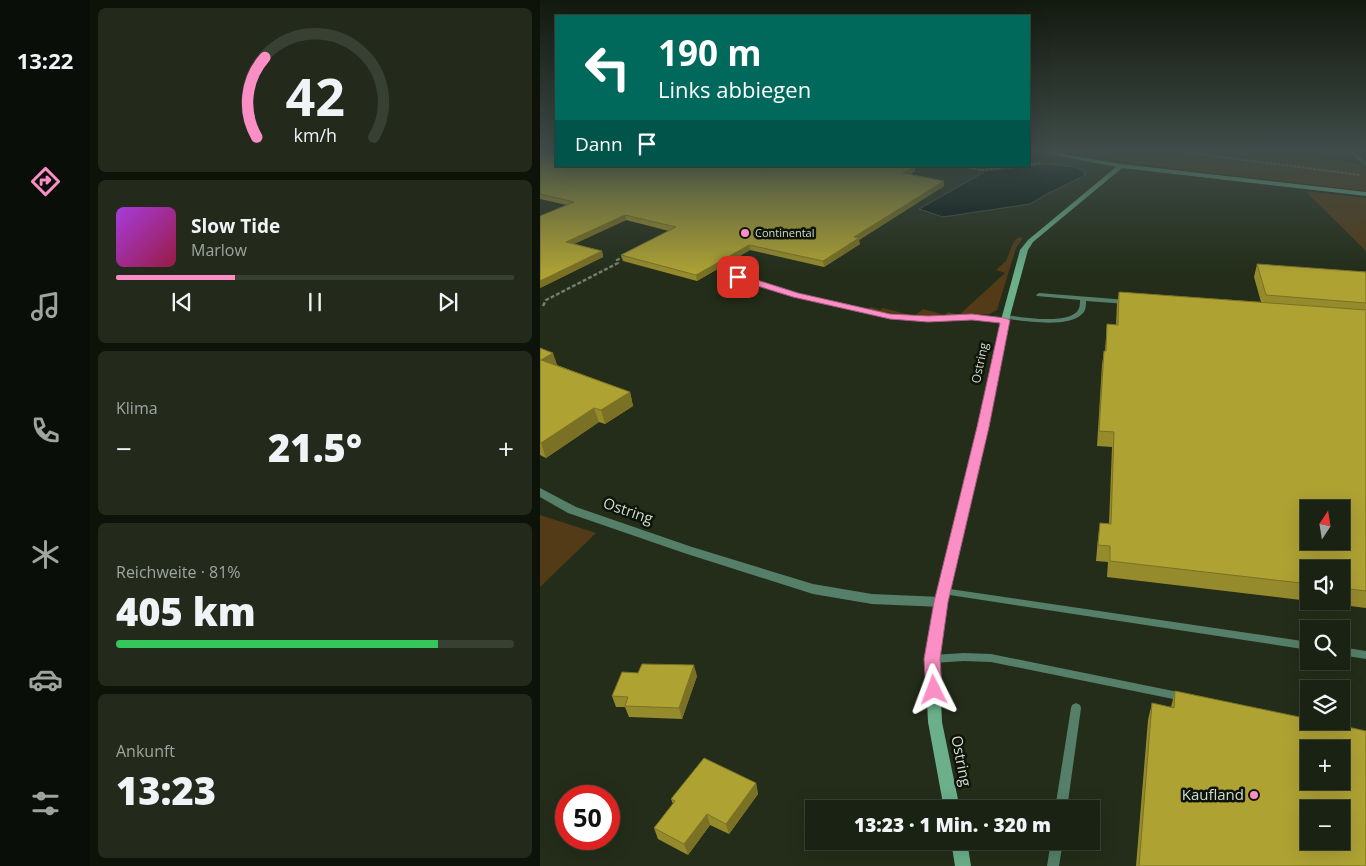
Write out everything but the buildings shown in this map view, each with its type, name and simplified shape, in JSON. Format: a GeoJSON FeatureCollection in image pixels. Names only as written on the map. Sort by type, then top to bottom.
{"type":"FeatureCollection","features":[{"type":"Feature","properties":{"kind":"main road","name":"Ostring"},"geometry":{"type":"LineString","coordinates":[[950,800],[935,722],[932,659],[942,596],[983,427],[1006,319],[1024,250],[1030,241],[1089,192]]}},
{"type":"Feature","properties":{"kind":"main road"},"geometry":{"type":"LineString","coordinates":[[1352,192],[1366,194]]}},
{"type":"Feature","properties":{"kind":"main road"},"geometry":{"type":"LineString","coordinates":[[960,850],[963,866]]}},
{"type":"Feature","properties":{"kind":"street","name":"Ostring"},"geometry":{"type":"LineString","coordinates":[[540,492],[572,510],[688,550],[813,589],[872,599],[942,596]]}},
{"type":"Feature","properties":{"kind":"lane"},"geometry":{"type":"LineString","coordinates":[[738,277],[796,295],[890,316],[896,321],[921,323],[955,321],[966,317],[1062,320],[1076,316],[1082,310],[1083,298]]}},
{"type":"Feature","properties":{"kind":"lane"},"geometry":{"type":"LineString","coordinates":[[1039,295],[1135,302]]}},
{"type":"Feature","properties":{"kind":"lane"},"geometry":{"type":"LineString","coordinates":[[942,596],[1300,645]]}},
{"type":"Feature","properties":{"kind":"lane"},"geometry":{"type":"LineString","coordinates":[[1350,652],[1366,654]]}},
{"type":"Feature","properties":{"kind":"lane"},"geometry":{"type":"LineString","coordinates":[[932,659],[991,658],[1192,699]]}},
{"type":"Feature","properties":{"kind":"lane"},"geometry":{"type":"LineString","coordinates":[[1062,800],[1076,708]]}},
{"type":"Feature","properties":{"kind":"lane"},"geometry":{"type":"LineString","coordinates":[[1053,866],[1056,850]]}},
{"type":"Feature","properties":{"kind":"path"},"geometry":{"type":"LineString","coordinates":[[543,306],[546,300],[618,263],[617,260],[632,253]]}},
{"type":"Feature","properties":{"kind":"shaded area"},"geometry":{"type":"Polygon","coordinates":[[[948,192],[1050,192],[1030,204],[943,217],[919,209],[948,192]]]}},
{"type":"Feature","properties":{"kind":"shaded area"},"geometry":{"type":"Polygon","coordinates":[[[1306,192],[1366,198],[1366,251],[1306,192]]]}},
{"type":"Feature","properties":{"kind":"shaded area"},"geometry":{"type":"Polygon","coordinates":[[[1019,237],[1023,238],[1016,248],[997,310],[989,314],[923,317],[914,316],[923,309],[945,315],[948,312],[959,315],[1005,273],[996,270],[1006,261],[1014,241],[1019,237]]]}},
{"type":"Feature","properties":{"kind":"shaded area"},"geometry":{"type":"Polygon","coordinates":[[[871,307],[880,310],[883,308],[913,316],[867,310],[871,307]]]}},
{"type":"Feature","properties":{"kind":"shaded area"},"geometry":{"type":"Polygon","coordinates":[[[540,515],[596,533],[540,587],[540,515]]]}},
{"type":"Feature","properties":{"kind":"place","name":"Continental"},"geometry":{"type":"Point","coordinates":[745,233]}},
{"type":"Feature","properties":{"kind":"place","name":"Kaufland"},"geometry":{"type":"Point","coordinates":[1254,795]}},
{"type":"Feature","properties":{"kind":"route"},"geometry":{"type":"LineString","coordinates":[[738,277],[796,295],[856,310],[890,316],[928,319],[972,317],[1005,320],[983,427],[941,602],[932,659],[934,690]]}}]}
